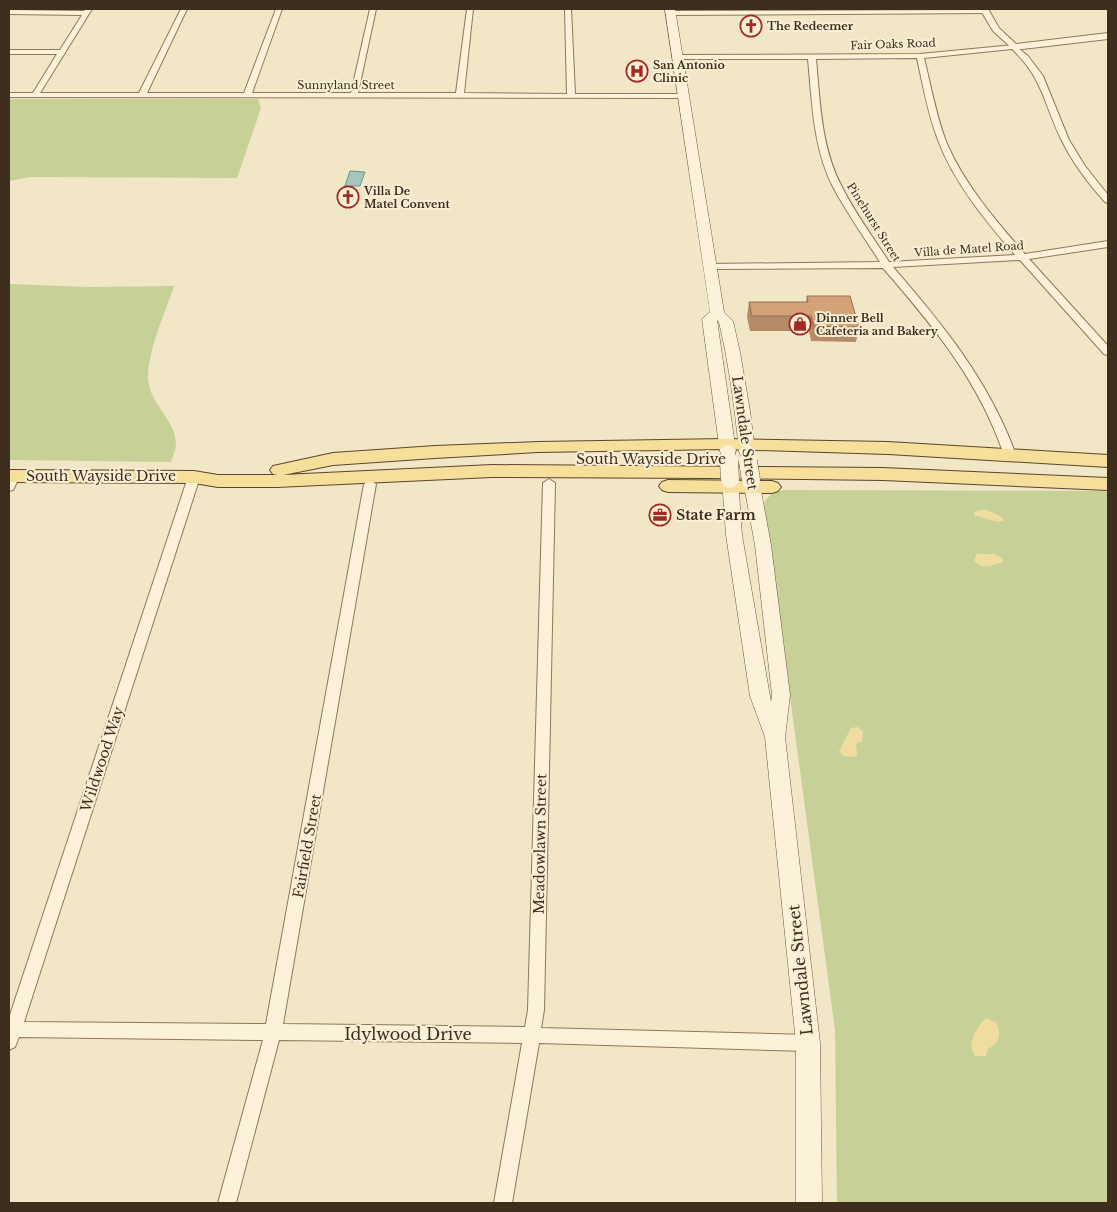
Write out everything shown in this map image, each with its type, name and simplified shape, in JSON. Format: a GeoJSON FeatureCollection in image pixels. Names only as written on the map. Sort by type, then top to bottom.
{"type":"FeatureCollection","features":[{"type":"Feature","properties":{"kind":"main road","name":"Lawndale Street"},"geometry":{"type":"LineString","coordinates":[[670,11],[717,313],[726,320],[742,405],[752,483],[763,545],[781,695],[775,737],[808,1043],[809,1203]]}},
{"type":"Feature","properties":{"kind":"main road","name":"Lawndale Street"},"geometry":{"type":"LineString","coordinates":[[717,313],[709,319],[727,448],[734,535],[759,696],[775,737]]}},
{"type":"Feature","properties":{"kind":"main road"},"geometry":{"type":"LineString","coordinates":[[712,342],[731,342]]}},
{"type":"Feature","properties":{"kind":"main road"},"geometry":{"type":"LineString","coordinates":[[278,475],[333,459],[538,447],[888,448],[1108,461]]}},
{"type":"Feature","properties":{"kind":"main road","name":"South Wayside Drive"},"geometry":{"type":"LineString","coordinates":[[10,480],[194,477],[218,481],[453,461],[615,458],[891,462],[1108,473]]}},
{"type":"Feature","properties":{"kind":"main road","name":"South Wayside Drive"},"geometry":{"type":"LineString","coordinates":[[278,475],[492,471],[883,474],[1108,484]]}},
{"type":"Feature","properties":{"kind":"main road"},"geometry":{"type":"LineString","coordinates":[[278,475],[330,485],[550,482],[752,483],[1108,493]]}},
{"type":"Feature","properties":{"kind":"main road"},"geometry":{"type":"LineString","coordinates":[[750,636],[774,636]]}},
{"type":"Feature","properties":{"kind":"street"},"geometry":{"type":"LineString","coordinates":[[142,95],[184,9]]}},
{"type":"Feature","properties":{"kind":"street"},"geometry":{"type":"LineString","coordinates":[[247,95],[279,9]]}},
{"type":"Feature","properties":{"kind":"street"},"geometry":{"type":"LineString","coordinates":[[354,96],[374,9]]}},
{"type":"Feature","properties":{"kind":"street"},"geometry":{"type":"LineString","coordinates":[[460,96],[470,9]]}},
{"type":"Feature","properties":{"kind":"street"},"geometry":{"type":"LineString","coordinates":[[568,9],[571,96]]}},
{"type":"Feature","properties":{"kind":"street"},"geometry":{"type":"LineString","coordinates":[[9,12],[87,11]]}},
{"type":"Feature","properties":{"kind":"street"},"geometry":{"type":"LineString","coordinates":[[35,95],[87,11]]}},
{"type":"Feature","properties":{"kind":"street"},"geometry":{"type":"LineString","coordinates":[[670,11],[985,11],[996,28],[1036,68],[1067,142],[1086,173],[1108,200]]}},
{"type":"Feature","properties":{"kind":"street","name":"Fair Oaks Road"},"geometry":{"type":"LineString","coordinates":[[678,57],[812,58],[920,56],[1108,36]]}},
{"type":"Feature","properties":{"kind":"street"},"geometry":{"type":"LineString","coordinates":[[9,52],[62,52]]}},
{"type":"Feature","properties":{"kind":"street"},"geometry":{"type":"LineString","coordinates":[[920,56],[933,112],[947,153],[974,200],[1079,316],[1108,352]]}},
{"type":"Feature","properties":{"kind":"street","name":"Pinehurst Street"},"geometry":{"type":"LineString","coordinates":[[812,58],[818,123],[827,160],[837,186],[886,265],[935,322],[962,359],[988,403],[1002,432],[1010,455]]}},
{"type":"Feature","properties":{"kind":"street","name":"Sunnyland Street"},"geometry":{"type":"LineString","coordinates":[[9,95],[683,96]]}},
{"type":"Feature","properties":{"kind":"street","name":"Villa de Matel Road"},"geometry":{"type":"LineString","coordinates":[[710,266],[886,265],[1024,257],[1108,244]]}},
{"type":"Feature","properties":{"kind":"street","name":"Wildwood Way"},"geometry":{"type":"LineString","coordinates":[[10,1033],[194,477]]}},
{"type":"Feature","properties":{"kind":"street","name":"Meadowlawn Street"},"geometry":{"type":"LineString","coordinates":[[503,1203],[532,1035],[536,1000],[550,482]]}},
{"type":"Feature","properties":{"kind":"street","name":"Fairfield Street"},"geometry":{"type":"LineString","coordinates":[[227,1203],[267,1059],[370,484]]}},
{"type":"Feature","properties":{"kind":"street","name":"Idylwood Drive"},"geometry":{"type":"LineString","coordinates":[[10,1033],[532,1035],[808,1043]]}},
{"type":"Feature","properties":{"kind":"green space"},"geometry":{"type":"Polygon","coordinates":[[[9,99],[258,99],[261,108],[237,178],[30,177],[9,181],[9,99]]]}},
{"type":"Feature","properties":{"kind":"green space"},"geometry":{"type":"Polygon","coordinates":[[[9,284],[90,287],[174,286],[154,344],[148,378],[153,396],[175,435],[176,446],[171,462],[9,460],[9,284]]]}},
{"type":"Feature","properties":{"kind":"green space"},"geometry":{"type":"Polygon","coordinates":[[[779,491],[1108,491],[1108,1203],[837,1203],[835,1030],[764,504],[768,497],[779,491]]]}},
{"type":"Feature","properties":{"kind":"sand"},"geometry":{"type":"Polygon","coordinates":[[[985,509],[1002,517],[1004,521],[997,522],[974,515],[974,512],[985,509]]]}},
{"type":"Feature","properties":{"kind":"sand"},"geometry":{"type":"Polygon","coordinates":[[[977,554],[994,554],[1002,558],[1003,562],[992,566],[984,566],[974,560],[977,554]]]}},
{"type":"Feature","properties":{"kind":"sand"},"geometry":{"type":"Polygon","coordinates":[[[858,727],[863,732],[862,741],[856,744],[857,755],[854,757],[843,756],[839,751],[851,728],[858,727]]]}},
{"type":"Feature","properties":{"kind":"sand"},"geometry":{"type":"Polygon","coordinates":[[[986,1018],[996,1022],[999,1030],[998,1041],[988,1049],[986,1056],[975,1056],[972,1041],[979,1026],[986,1018]]]}},
{"type":"Feature","properties":{"kind":"water"},"geometry":{"type":"Polygon","coordinates":[[[350,171],[365,172],[360,186],[345,186],[350,171]]]}},
{"type":"Feature","properties":{"kind":"building"},"geometry":{"type":"Polygon","coordinates":[[[807,296],[850,296],[859,327],[814,326],[811,316],[752,316],[749,302],[808,302],[807,296]]]}},
{"type":"Feature","properties":{"kind":"place","name":"The Redeemer"},"geometry":{"type":"Point","coordinates":[751,26]}},
{"type":"Feature","properties":{"kind":"place","name":"San Antonio Clinic"},"geometry":{"type":"Point","coordinates":[637,71]}},
{"type":"Feature","properties":{"kind":"place","name":"Villa De Matel Convent"},"geometry":{"type":"Point","coordinates":[348,197]}},
{"type":"Feature","properties":{"kind":"place","name":"Dinner Bell Cafeteria and Bakery"},"geometry":{"type":"Point","coordinates":[800,324]}},
{"type":"Feature","properties":{"kind":"place","name":"State Farm"},"geometry":{"type":"Point","coordinates":[660,515]}}]}
